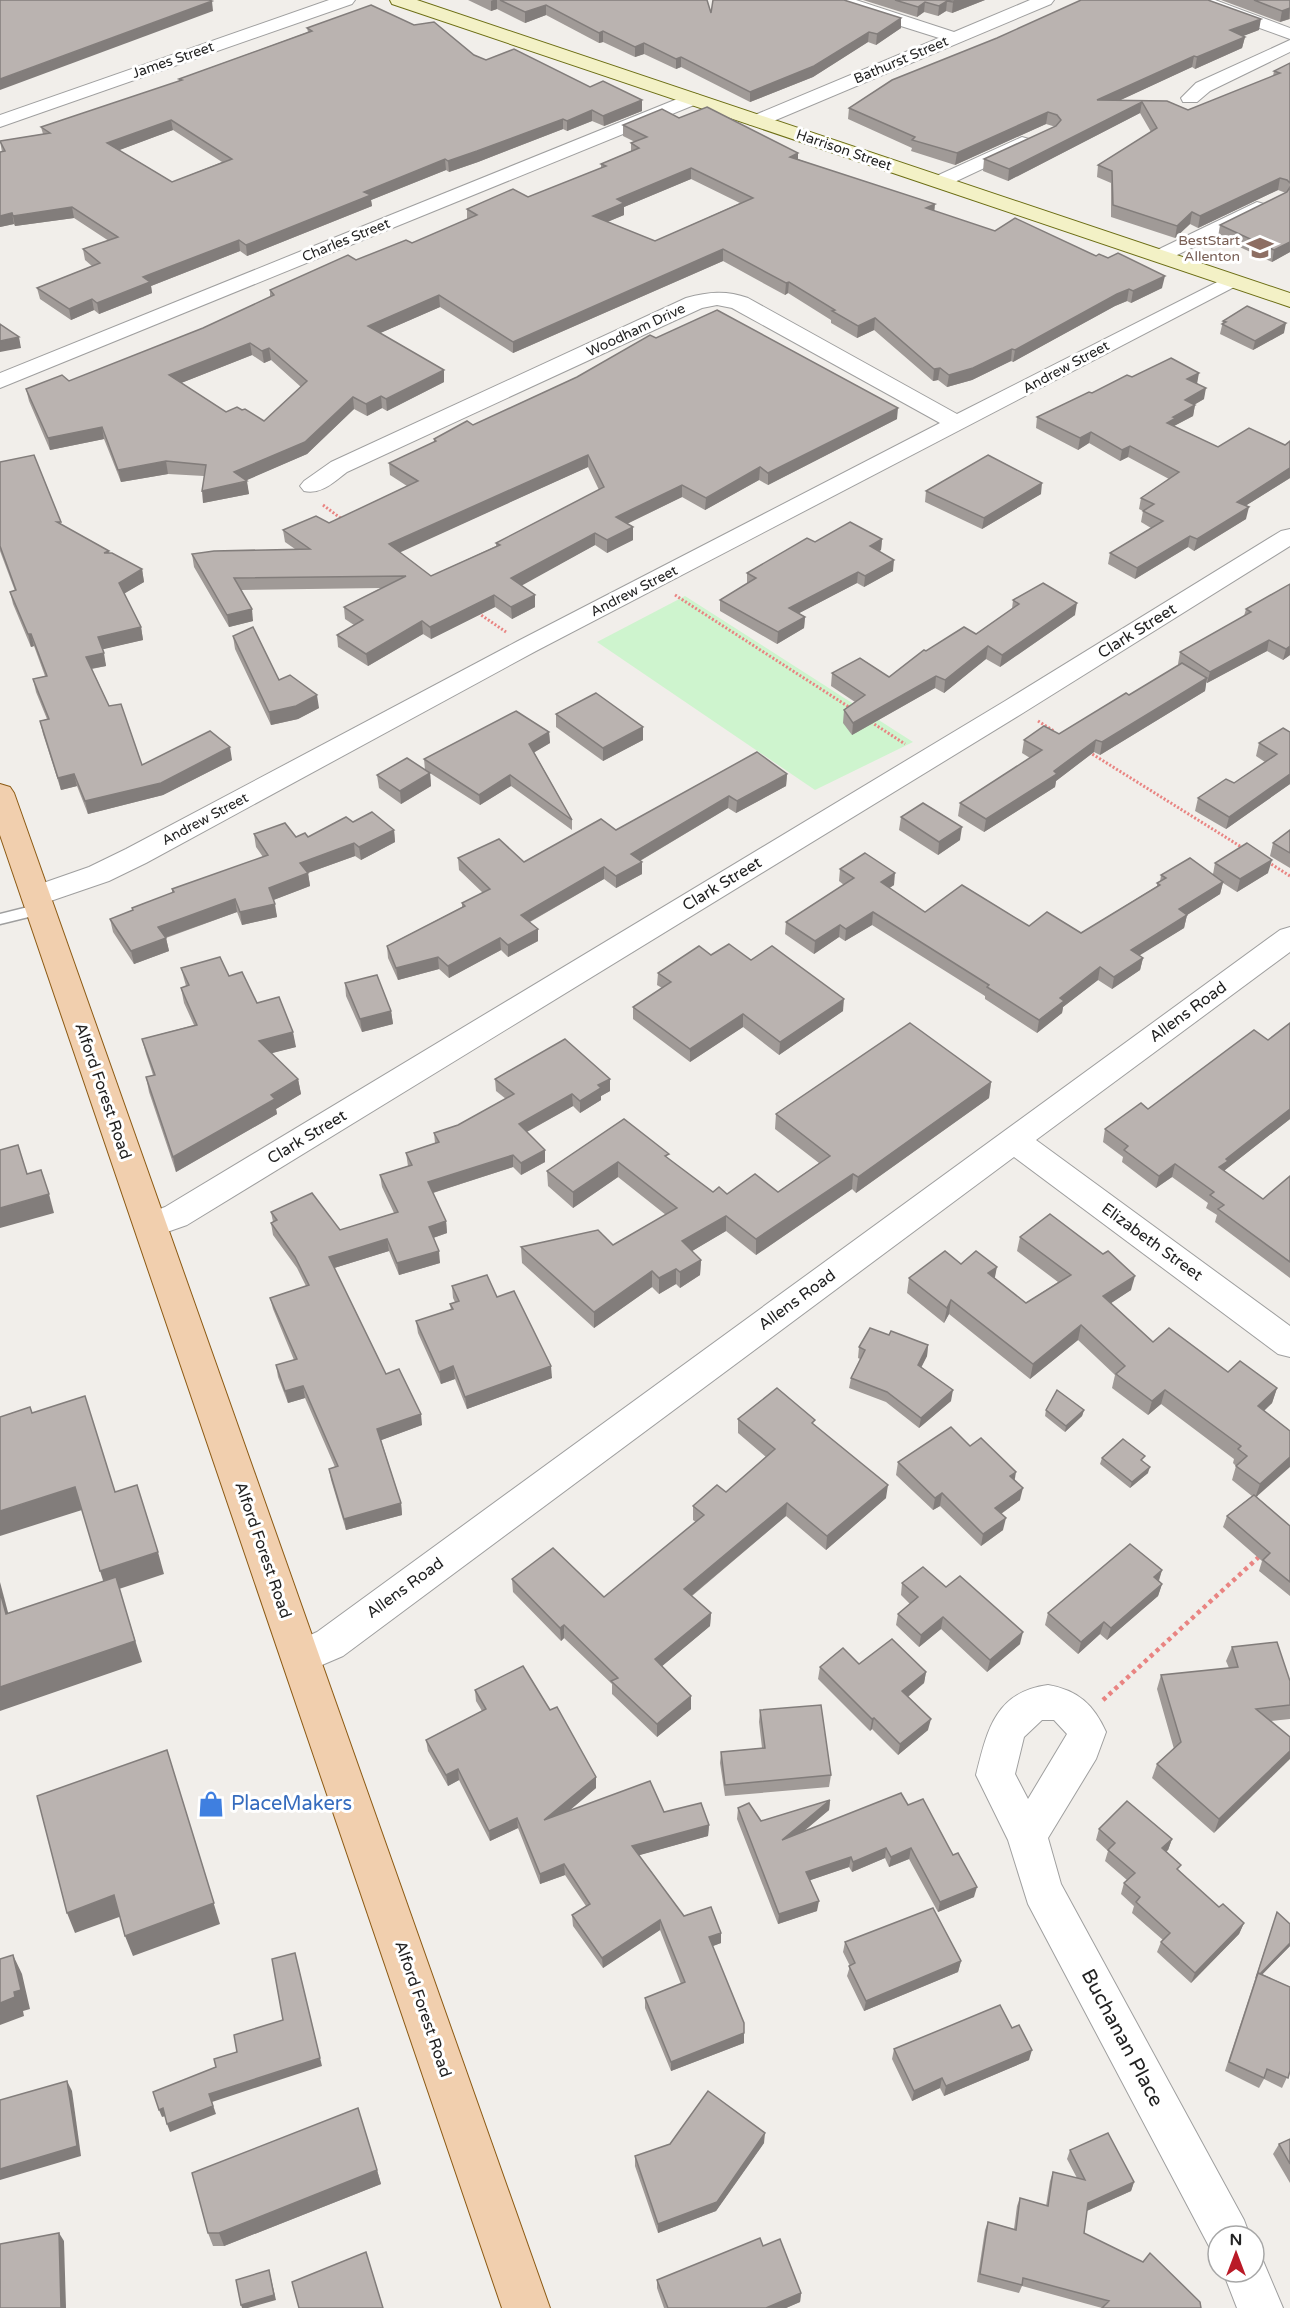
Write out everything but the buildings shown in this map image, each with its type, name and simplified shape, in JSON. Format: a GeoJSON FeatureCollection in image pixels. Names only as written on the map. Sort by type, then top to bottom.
{"type":"FeatureCollection","features":[{"type":"Feature","properties":{"kind":"main road","name":"Alford Forest Road"},"geometry":{"type":"LineString","coordinates":[[0,793],[526,2308]]}},
{"type":"Feature","properties":{"kind":"street","name":"James Street"},"geometry":{"type":"LineString","coordinates":[[0,121],[346,0]]}},
{"type":"Feature","properties":{"kind":"street","name":"Harrison Street"},"geometry":{"type":"LineString","coordinates":[[399,0],[1290,300]]}},
{"type":"Feature","properties":{"kind":"street"},"geometry":{"type":"LineString","coordinates":[[837,0],[954,38]]}},
{"type":"Feature","properties":{"kind":"street","name":"Bathurst Street"},"geometry":{"type":"LineString","coordinates":[[757,121],[1045,0]]}},
{"type":"Feature","properties":{"kind":"street"},"geometry":{"type":"LineString","coordinates":[[1199,0],[1290,34]]}},
{"type":"Feature","properties":{"kind":"street"},"geometry":{"type":"LineString","coordinates":[[1190,98],[1203,87],[1290,45]]}},
{"type":"Feature","properties":{"kind":"street","name":"Charles Street"},"geometry":{"type":"LineString","coordinates":[[0,381],[692,99]]}},
{"type":"Feature","properties":{"kind":"street"},"geometry":{"type":"LineString","coordinates":[[939,182],[1036,136]]}},
{"type":"Feature","properties":{"kind":"street"},"geometry":{"type":"LineString","coordinates":[[1160,256],[1277,198]]}},
{"type":"Feature","properties":{"kind":"street","name":"Andrew Street"},"geometry":{"type":"LineString","coordinates":[[38,903],[136,856],[516,652],[1231,281]]}},
{"type":"Feature","properties":{"kind":"street","name":"Woodham Drive"},"geometry":{"type":"LineString","coordinates":[[312,486],[339,467],[694,303],[715,298],[725,298],[740,303],[959,424]]}},
{"type":"Feature","properties":{"kind":"street","name":"Clark Street"},"geometry":{"type":"LineString","coordinates":[[150,1226],[176,1216],[1014,707],[1290,536]]}},
{"type":"Feature","properties":{"kind":"street","name":"Allens Road"},"geometry":{"type":"LineString","coordinates":[[301,1658],[330,1644],[1290,938]]}},
{"type":"Feature","properties":{"kind":"street","name":"Elizabeth Street"},"geometry":{"type":"LineString","coordinates":[[1013,1140],[1290,1344]]}},
{"type":"Feature","properties":{"kind":"street","name":"Buchanan Place"},"geometry":{"type":"LineString","coordinates":[[1080,1717],[1062,1705],[1044,1702],[1025,1710],[1008,1728],[995,1775],[1027,1836],[1042,1890],[1222,2224]]}},
{"type":"Feature","properties":{"kind":"street"},"geometry":{"type":"LineString","coordinates":[[1027,1836],[1082,1747],[1087,1732],[1080,1717]]}},
{"type":"Feature","properties":{"kind":"street"},"geometry":{"type":"LineString","coordinates":[[1250,2284],[1260,2308]]}},
{"type":"Feature","properties":{"kind":"lane"},"geometry":{"type":"LineString","coordinates":[[0,920],[38,903]]}},
{"type":"Feature","properties":{"kind":"path"},"geometry":{"type":"LineString","coordinates":[[312,486],[326,508],[345,522]]}},
{"type":"Feature","properties":{"kind":"path"},"geometry":{"type":"LineString","coordinates":[[675,595],[861,715]]}},
{"type":"Feature","properties":{"kind":"path"},"geometry":{"type":"LineString","coordinates":[[472,608],[511,635]]}},
{"type":"Feature","properties":{"kind":"path"},"geometry":{"type":"LineString","coordinates":[[1029,716],[1059,734]]}},
{"type":"Feature","properties":{"kind":"path"},"geometry":{"type":"LineString","coordinates":[[870,721],[909,746]]}},
{"type":"Feature","properties":{"kind":"path"},"geometry":{"type":"LineString","coordinates":[[1079,747],[1250,852]]}},
{"type":"Feature","properties":{"kind":"path"},"geometry":{"type":"LineString","coordinates":[[1260,858],[1290,876]]}},
{"type":"Feature","properties":{"kind":"path"},"geometry":{"type":"LineString","coordinates":[[1080,1717],[1103,1700],[1264,1551]]}},
{"type":"Feature","properties":{"kind":"green space"},"geometry":{"type":"Polygon","coordinates":[[[685,596],[913,742],[815,790],[597,642],[685,596]]]}},
{"type":"Feature","properties":{"kind":"place","name":"BestStart Allenton"},"geometry":{"type":"Point","coordinates":[1260,248]}},
{"type":"Feature","properties":{"kind":"place","name":"PlaceMakers"},"geometry":{"type":"Point","coordinates":[211,1804]}}]}
